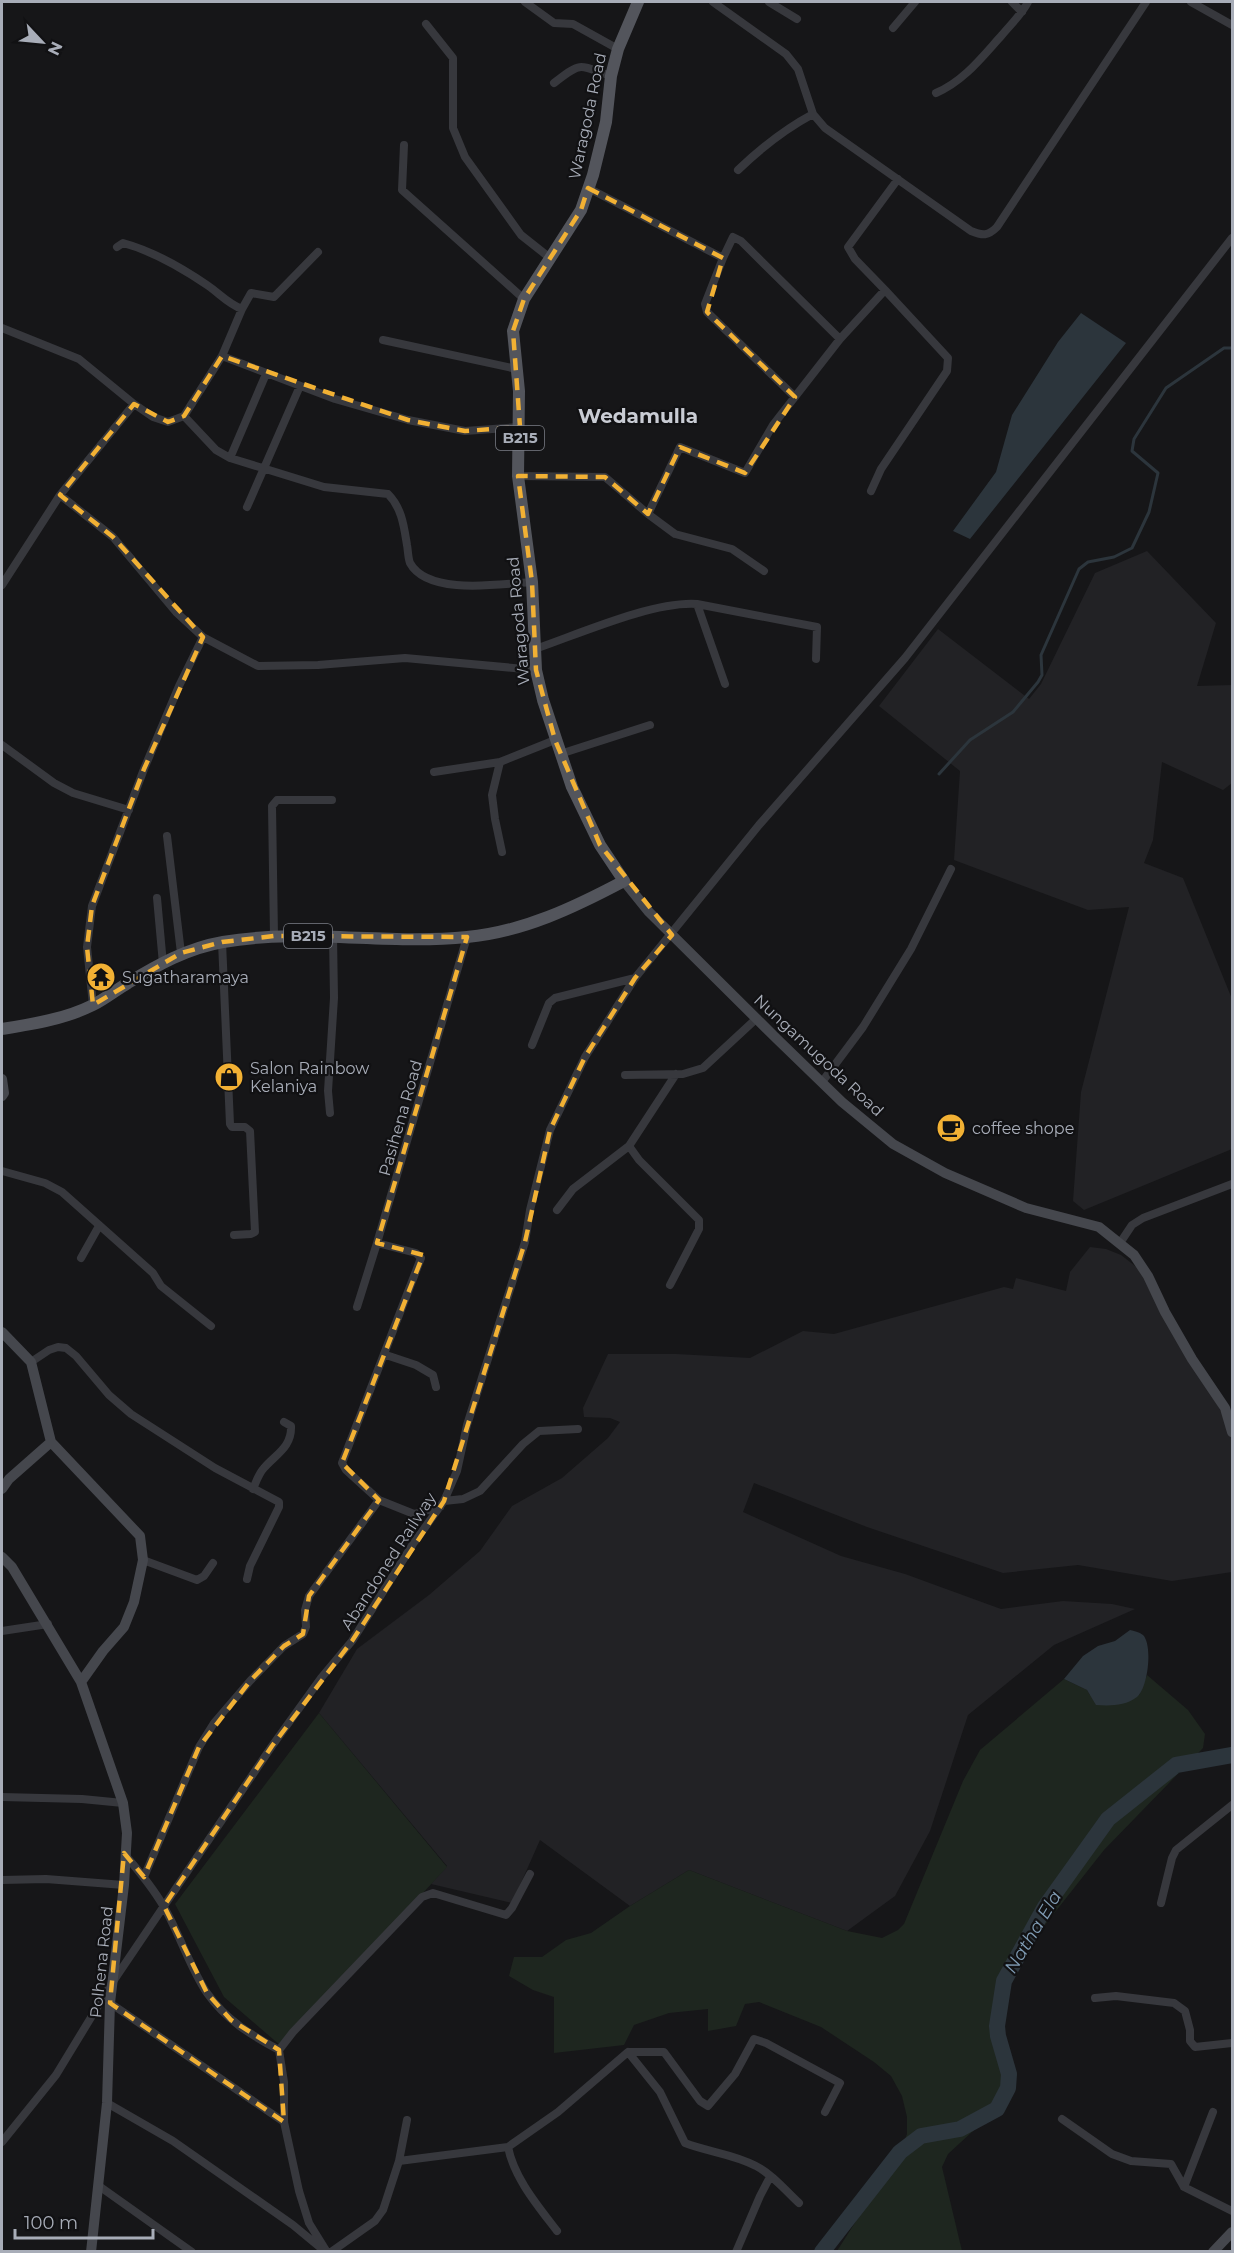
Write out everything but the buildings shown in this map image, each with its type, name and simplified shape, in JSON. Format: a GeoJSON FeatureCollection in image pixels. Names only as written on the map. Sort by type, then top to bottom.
{"type":"FeatureCollection","features":[{"type":"Feature","properties":{"kind":"main road","name":"Waragoda Road"},"geometry":{"type":"LineString","coordinates":[[624,881],[600,845],[572,787],[555,740],[536,670],[532,582],[519,476],[520,427],[513,331],[524,299],[581,210],[606,122],[611,76],[618,49],[638,2]]}},
{"type":"Feature","properties":{"kind":"main road","name":"B215"},"geometry":{"type":"LineString","coordinates":[[2,1029],[45,1022],[93,1005],[181,953],[222,942],[274,936],[420,939],[467,937],[535,922],[581,904],[624,881]]}},
{"type":"Feature","properties":{"kind":"street"},"geometry":{"type":"LineString","coordinates":[[525,2],[554,23],[573,24],[618,49]]}},
{"type":"Feature","properties":{"kind":"street"},"geometry":{"type":"LineString","coordinates":[[713,2],[786,54],[798,69],[813,114],[825,128],[971,231],[982,236],[990,234],[1004,217],[1146,2]]}},
{"type":"Feature","properties":{"kind":"street"},"geometry":{"type":"LineString","coordinates":[[769,2],[797,19]]}},
{"type":"Feature","properties":{"kind":"street"},"geometry":{"type":"LineString","coordinates":[[893,28],[915,2]]}},
{"type":"Feature","properties":{"kind":"street"},"geometry":{"type":"LineString","coordinates":[[1012,2],[1022,12]]}},
{"type":"Feature","properties":{"kind":"street"},"geometry":{"type":"LineString","coordinates":[[936,93],[951,86],[977,64],[1028,2]]}},
{"type":"Feature","properties":{"kind":"street"},"geometry":{"type":"LineString","coordinates":[[1191,2],[1233,25]]}},
{"type":"Feature","properties":{"kind":"street"},"geometry":{"type":"LineString","coordinates":[[426,24],[453,58],[453,128],[465,157],[520,235],[550,258]]}},
{"type":"Feature","properties":{"kind":"street"},"geometry":{"type":"LineString","coordinates":[[554,83],[574,67],[583,66],[611,76]]}},
{"type":"Feature","properties":{"kind":"street"},"geometry":{"type":"LineString","coordinates":[[738,170],[788,127],[813,114]]}},
{"type":"Feature","properties":{"kind":"street"},"geometry":{"type":"LineString","coordinates":[[404,145],[402,190],[524,299]]}},
{"type":"Feature","properties":{"kind":"street"},"geometry":{"type":"LineString","coordinates":[[871,491],[881,469],[947,371],[948,358],[855,259],[848,247],[898,179]]}},
{"type":"Feature","properties":{"kind":"street"},"geometry":{"type":"LineString","coordinates":[[588,188],[723,258]]}},
{"type":"Feature","properties":{"kind":"street"},"geometry":{"type":"LineString","coordinates":[[795,397],[706,312],[705,304],[733,237],[741,241],[840,339]]}},
{"type":"Feature","properties":{"kind":"street","name":"Abandoned Railway"},"geometry":{"type":"LineString","coordinates":[[2,2142],[56,2075],[112,1983],[164,1906],[286,1727],[321,1678],[352,1641],[413,1544],[442,1504],[457,1471],[467,1425],[525,1242],[530,1210],[550,1130],[585,1057],[635,978],[759,825],[905,658],[1233,238]]}},
{"type":"Feature","properties":{"kind":"street"},"geometry":{"type":"LineString","coordinates":[[117,247],[123,243],[138,247],[199,280],[228,302],[242,309]]}},
{"type":"Feature","properties":{"kind":"street"},"geometry":{"type":"LineString","coordinates":[[2,328],[79,358],[134,404],[153,417],[168,422],[184,416],[222,357],[251,293],[274,297],[318,252]]}},
{"type":"Feature","properties":{"kind":"street"},"geometry":{"type":"LineString","coordinates":[[648,514],[680,447],[745,473],[773,425],[840,339],[885,290]]}},
{"type":"Feature","properties":{"kind":"street"},"geometry":{"type":"LineString","coordinates":[[383,340],[517,369]]}},
{"type":"Feature","properties":{"kind":"street"},"geometry":{"type":"LineString","coordinates":[[222,357],[300,386],[408,420],[465,431],[520,427]]}},
{"type":"Feature","properties":{"kind":"street"},"geometry":{"type":"LineString","coordinates":[[230,458],[266,374]]}},
{"type":"Feature","properties":{"kind":"street"},"geometry":{"type":"LineString","coordinates":[[247,507],[300,386]]}},
{"type":"Feature","properties":{"kind":"street"},"geometry":{"type":"LineString","coordinates":[[2,585],[60,495],[134,404]]}},
{"type":"Feature","properties":{"kind":"street"},"geometry":{"type":"LineString","coordinates":[[184,416],[216,450],[230,458],[324,487],[388,494],[402,516],[411,563],[425,577],[442,584],[475,586],[532,582]]}},
{"type":"Feature","properties":{"kind":"street"},"geometry":{"type":"LineString","coordinates":[[519,476],[605,477],[675,534],[732,549],[764,571]]}},
{"type":"Feature","properties":{"kind":"street"},"geometry":{"type":"LineString","coordinates":[[60,495],[113,537],[176,612],[203,637],[258,666],[318,665],[405,658],[536,670]]}},
{"type":"Feature","properties":{"kind":"street"},"geometry":{"type":"LineString","coordinates":[[535,649],[644,612],[684,603],[817,627],[816,659]]}},
{"type":"Feature","properties":{"kind":"street"},"geometry":{"type":"LineString","coordinates":[[697,604],[725,684]]}},
{"type":"Feature","properties":{"kind":"street"},"geometry":{"type":"LineString","coordinates":[[93,1005],[87,947],[92,906],[144,769],[179,686],[203,637]]}},
{"type":"Feature","properties":{"kind":"street"},"geometry":{"type":"LineString","coordinates":[[560,754],[650,725]]}},
{"type":"Feature","properties":{"kind":"street"},"geometry":{"type":"LineString","coordinates":[[434,772],[500,762],[555,740]]}},
{"type":"Feature","properties":{"kind":"street"},"geometry":{"type":"LineString","coordinates":[[2,745],[45,777],[73,793],[129,810]]}},
{"type":"Feature","properties":{"kind":"street"},"geometry":{"type":"LineString","coordinates":[[500,762],[492,795],[502,852]]}},
{"type":"Feature","properties":{"kind":"street"},"geometry":{"type":"LineString","coordinates":[[274,936],[272,806],[274,801],[332,800]]}},
{"type":"Feature","properties":{"kind":"street"},"geometry":{"type":"LineString","coordinates":[[166,836],[181,953]]}},
{"type":"Feature","properties":{"kind":"street"},"geometry":{"type":"LineString","coordinates":[[822,1082],[862,1028],[911,949],[951,869]]}},
{"type":"Feature","properties":{"kind":"street","name":"Nungamugoda Road"},"geometry":{"type":"LineString","coordinates":[[624,881],[649,912],[842,1102],[893,1144],[945,1173],[1026,1208],[1099,1227],[1134,1254],[1192,1359],[1229,1408],[1233,1432]]}},
{"type":"Feature","properties":{"kind":"street"},"geometry":{"type":"LineString","coordinates":[[156,898],[163,964]]}},
{"type":"Feature","properties":{"kind":"street"},"geometry":{"type":"LineString","coordinates":[[330,1113],[328,1091],[334,999],[333,936]]}},
{"type":"Feature","properties":{"kind":"street","name":"Pasihena Road"},"geometry":{"type":"LineString","coordinates":[[357,1307],[467,937]]}},
{"type":"Feature","properties":{"kind":"street"},"geometry":{"type":"LineString","coordinates":[[222,942],[230,1124],[232,1127],[245,1127],[250,1131],[255,1232],[234,1235]]}},
{"type":"Feature","properties":{"kind":"street"},"geometry":{"type":"LineString","coordinates":[[532,1045],[549,1003],[555,998],[635,978]]}},
{"type":"Feature","properties":{"kind":"street"},"geometry":{"type":"LineString","coordinates":[[625,1075],[683,1074],[702,1068],[757,1018]]}},
{"type":"Feature","properties":{"kind":"street"},"geometry":{"type":"LineString","coordinates":[[557,1210],[573,1189],[629,1146],[676,1074]]}},
{"type":"Feature","properties":{"kind":"street"},"geometry":{"type":"LineString","coordinates":[[2,1079],[4,1093],[2,1096]]}},
{"type":"Feature","properties":{"kind":"street"},"geometry":{"type":"LineString","coordinates":[[629,1146],[639,1160],[699,1220],[699,1229],[670,1285]]}},
{"type":"Feature","properties":{"kind":"street"},"geometry":{"type":"LineString","coordinates":[[2,1171],[45,1183],[62,1192],[153,1273],[161,1286],[211,1326]]}},
{"type":"Feature","properties":{"kind":"street"},"geometry":{"type":"LineString","coordinates":[[1120,1243],[1132,1225],[1143,1218],[1233,1184]]}},
{"type":"Feature","properties":{"kind":"street"},"geometry":{"type":"LineString","coordinates":[[81,1258],[99,1226]]}},
{"type":"Feature","properties":{"kind":"street"},"geometry":{"type":"LineString","coordinates":[[377,1243],[416,1253],[421,1258],[386,1354],[342,1463],[346,1470],[379,1500],[414,1514],[463,1499],[480,1491],[523,1443],[539,1431],[578,1430]]}},
{"type":"Feature","properties":{"kind":"street"},"geometry":{"type":"LineString","coordinates":[[2,1332],[31,1362],[51,1442],[140,1536],[143,1560],[134,1602],[124,1628],[81,1682]]}},
{"type":"Feature","properties":{"kind":"street"},"geometry":{"type":"LineString","coordinates":[[31,1362],[49,1350],[58,1347],[66,1348],[76,1356],[109,1395],[131,1414],[215,1468],[280,1504],[250,1566],[247,1579]]}},
{"type":"Feature","properties":{"kind":"street"},"geometry":{"type":"LineString","coordinates":[[386,1354],[416,1365],[433,1375],[436,1386]]}},
{"type":"Feature","properties":{"kind":"street"},"geometry":{"type":"LineString","coordinates":[[253,1489],[263,1469],[282,1454],[291,1436],[291,1426],[284,1422]]}},
{"type":"Feature","properties":{"kind":"street"},"geometry":{"type":"LineString","coordinates":[[2,1490],[9,1479],[51,1442]]}},
{"type":"Feature","properties":{"kind":"street"},"geometry":{"type":"LineString","coordinates":[[144,1876],[199,1747],[214,1723],[284,1646],[303,1634],[309,1596],[379,1500]]}},
{"type":"Feature","properties":{"kind":"street","name":"Polhena Road"},"geometry":{"type":"LineString","coordinates":[[2,1557],[12,1567],[81,1682],[123,1803],[127,1833],[124,1885],[110,2003],[107,2103],[91,2252]]}},
{"type":"Feature","properties":{"kind":"street"},"geometry":{"type":"LineString","coordinates":[[143,1560],[197,1580],[204,1576],[213,1563]]}},
{"type":"Feature","properties":{"kind":"street"},"geometry":{"type":"LineString","coordinates":[[2,1631],[48,1624]]}},
{"type":"Feature","properties":{"kind":"street"},"geometry":{"type":"LineString","coordinates":[[2,1797],[82,1799],[123,1803]]}},
{"type":"Feature","properties":{"kind":"street"},"geometry":{"type":"LineString","coordinates":[[1161,1903],[1176,1850],[1233,1805]]}},
{"type":"Feature","properties":{"kind":"street"},"geometry":{"type":"LineString","coordinates":[[124,1854],[144,1876],[164,1906],[207,1992],[231,2020],[248,2033],[279,2050]]}},
{"type":"Feature","properties":{"kind":"street"},"geometry":{"type":"LineString","coordinates":[[328,2252],[309,2223],[302,2202],[284,2122],[284,2082],[279,2050],[293,2032],[422,1897],[433,1893],[506,1915],[530,1874]]}},
{"type":"Feature","properties":{"kind":"street"},"geometry":{"type":"LineString","coordinates":[[2,1880],[46,1879],[124,1885]]}},
{"type":"Feature","properties":{"kind":"street"},"geometry":{"type":"LineString","coordinates":[[1095,1998],[1116,1996],[1171,2001],[1185,2011],[1190,2030],[1190,2041],[1195,2047],[1233,2043]]}},
{"type":"Feature","properties":{"kind":"street"},"geometry":{"type":"LineString","coordinates":[[110,2003],[284,2122]]}},
{"type":"Feature","properties":{"kind":"street"},"geometry":{"type":"LineString","coordinates":[[399,2161],[508,2147],[558,2112],[628,2052],[664,2052],[700,2101],[708,2106],[735,2074],[754,2039],[766,2043],[840,2083],[825,2112]]}},
{"type":"Feature","properties":{"kind":"street"},"geometry":{"type":"LineString","coordinates":[[628,2052],[660,2092],[685,2143],[703,2150],[728,2154],[758,2166],[799,2203]]}},
{"type":"Feature","properties":{"kind":"street"},"geometry":{"type":"LineString","coordinates":[[107,2103],[173,2141],[328,2252]]}},
{"type":"Feature","properties":{"kind":"street"},"geometry":{"type":"LineString","coordinates":[[1184,2187],[1213,2112]]}},
{"type":"Feature","properties":{"kind":"street"},"geometry":{"type":"LineString","coordinates":[[1062,2119],[1112,2154],[1131,2162],[1171,2164],[1184,2187],[1233,2211]]}},
{"type":"Feature","properties":{"kind":"street"},"geometry":{"type":"LineString","coordinates":[[328,2252],[375,2221],[382,2210],[399,2161],[407,2120]]}},
{"type":"Feature","properties":{"kind":"street"},"geometry":{"type":"LineString","coordinates":[[508,2147],[510,2160],[557,2231]]}},
{"type":"Feature","properties":{"kind":"street"},"geometry":{"type":"LineString","coordinates":[[736,2252],[770,2177]]}},
{"type":"Feature","properties":{"kind":"street"},"geometry":{"type":"LineString","coordinates":[[99,2186],[192,2252]]}},
{"type":"Feature","properties":{"kind":"street"},"geometry":{"type":"LineString","coordinates":[[1214,2252],[1233,2232]]}},
{"type":"Feature","properties":{"kind":"highlighted area"},"geometry":{"type":"Polygon","coordinates":[[[588,188],[723,258],[707,312],[795,397],[745,473],[680,447],[648,514],[605,477],[518,476],[532,582],[536,670],[555,740],[600,845],[672,935],[635,978],[585,1057],[550,1130],[525,1242],[444,1501],[352,1641],[272,1746],[164,1906],[207,1993],[231,2020],[279,2050],[284,2122],[110,2003],[124,1853],[144,1877],[199,1747],[250,1681],[284,1646],[303,1634],[309,1596],[379,1500],[342,1463],[423,1255],[377,1243],[467,937],[274,936],[222,942],[181,953],[93,1005],[87,947],[92,906],[144,769],[203,637],[113,537],[60,495],[134,404],[168,422],[184,416],[222,356],[408,420],[465,431],[520,427],[513,331],[524,299],[581,210],[588,188]]]}},
{"type":"Feature","properties":{"kind":"shaded area"},"geometry":{"type":"Polygon","coordinates":[[[1081,313],[1126,343],[970,539],[953,531],[996,472],[1012,415],[1058,342],[1081,313]]]}},
{"type":"Feature","properties":{"kind":"shaded area"},"geometry":{"type":"Polygon","coordinates":[[[1147,551],[1216,623],[1197,686],[1232,685],[1232,783],[1223,790],[1162,762],[1153,840],[1144,863],[1183,878],[1232,999],[1232,1149],[1084,1210],[1073,1201],[1081,1092],[1129,907],[1088,910],[954,860],[960,771],[879,706],[938,629],[1029,699],[1041,684],[1095,573],[1147,551]]]}},
{"type":"Feature","properties":{"kind":"shaded area"},"geometry":{"type":"Polygon","coordinates":[[[1090,1247],[1106,1249],[1121,1255],[1148,1276],[1232,1432],[1232,1572],[1172,1581],[1078,1565],[1003,1573],[867,1527],[754,1483],[743,1512],[841,1556],[905,1574],[1001,1609],[1063,1601],[1112,1604],[1135,1609],[1054,1645],[968,1715],[930,1831],[895,1896],[847,1931],[689,1870],[630,1906],[540,1840],[512,1903],[431,1884],[447,1866],[319,1713],[357,1649],[429,1595],[480,1551],[512,1506],[562,1478],[608,1438],[620,1422],[610,1418],[584,1417],[583,1408],[608,1354],[676,1354],[750,1358],[803,1331],[834,1334],[1004,1287],[1013,1289],[1016,1278],[1066,1291],[1070,1272],[1090,1247]]]}},
{"type":"Feature","properties":{"kind":"shaded area"},"geometry":{"type":"Polygon","coordinates":[[[1130,1630],[1143,1635],[1148,1648],[1148,1666],[1141,1692],[1137,1697],[1122,1704],[1096,1705],[1087,1690],[1064,1679],[1083,1656],[1098,1646],[1115,1641],[1130,1630]]]}},
{"type":"Feature","properties":{"kind":"shaded area"},"geometry":{"type":"Polygon","coordinates":[[[1147,1675],[1188,1710],[1205,1734],[1203,1748],[1104,1850],[1037,1935],[1005,1993],[997,2026],[1009,2074],[1008,2088],[997,2109],[948,2154],[942,2167],[962,2251],[837,2251],[900,2152],[907,2134],[907,2117],[902,2096],[891,2076],[821,2027],[759,2002],[745,2004],[736,2026],[708,2031],[708,2009],[669,2013],[634,2025],[624,2045],[554,2053],[554,1997],[533,1990],[509,1976],[514,1957],[542,1957],[566,1940],[591,1933],[689,1870],[847,1931],[882,1938],[898,1930],[904,1924],[963,1781],[980,1750],[1064,1679],[1087,1690],[1090,1695],[1139,1695],[1147,1675]]]}},
{"type":"Feature","properties":{"kind":"shaded area"},"geometry":{"type":"Polygon","coordinates":[[[319,1713],[447,1867],[281,2046],[224,1997],[175,1904],[319,1713]]]}},
{"type":"Feature","properties":{"kind":"waterway"},"geometry":{"type":"LineString","coordinates":[[939,774],[970,740],[1013,712],[1038,682],[1042,675],[1041,655],[1079,569],[1088,562],[1114,557],[1132,548],[1149,512],[1158,473],[1132,451],[1134,439],[1166,388],[1224,348],[1232,348]]}},
{"type":"Feature","properties":{"kind":"waterway","name":"Natha Ela"},"geometry":{"type":"LineString","coordinates":[[822,2252],[900,2152],[921,2136],[960,2129],[997,2109],[1008,2088],[1009,2074],[997,2026],[1004,1981],[1045,1907],[1108,1819],[1176,1765],[1232,1755]]}},
{"type":"Feature","properties":{"kind":"place","name":"Sugatharamaya"},"geometry":{"type":"Point","coordinates":[101,977]}},
{"type":"Feature","properties":{"kind":"place","name":"Salon Rainbow Kelaniya"},"geometry":{"type":"Point","coordinates":[229,1077]}},
{"type":"Feature","properties":{"kind":"place","name":"coffee shope"},"geometry":{"type":"Point","coordinates":[951,1128]}},
{"type":"Feature","properties":{"kind":"district","name":"Wedamulla"},"geometry":{"type":"Point","coordinates":[638,416]}}]}
